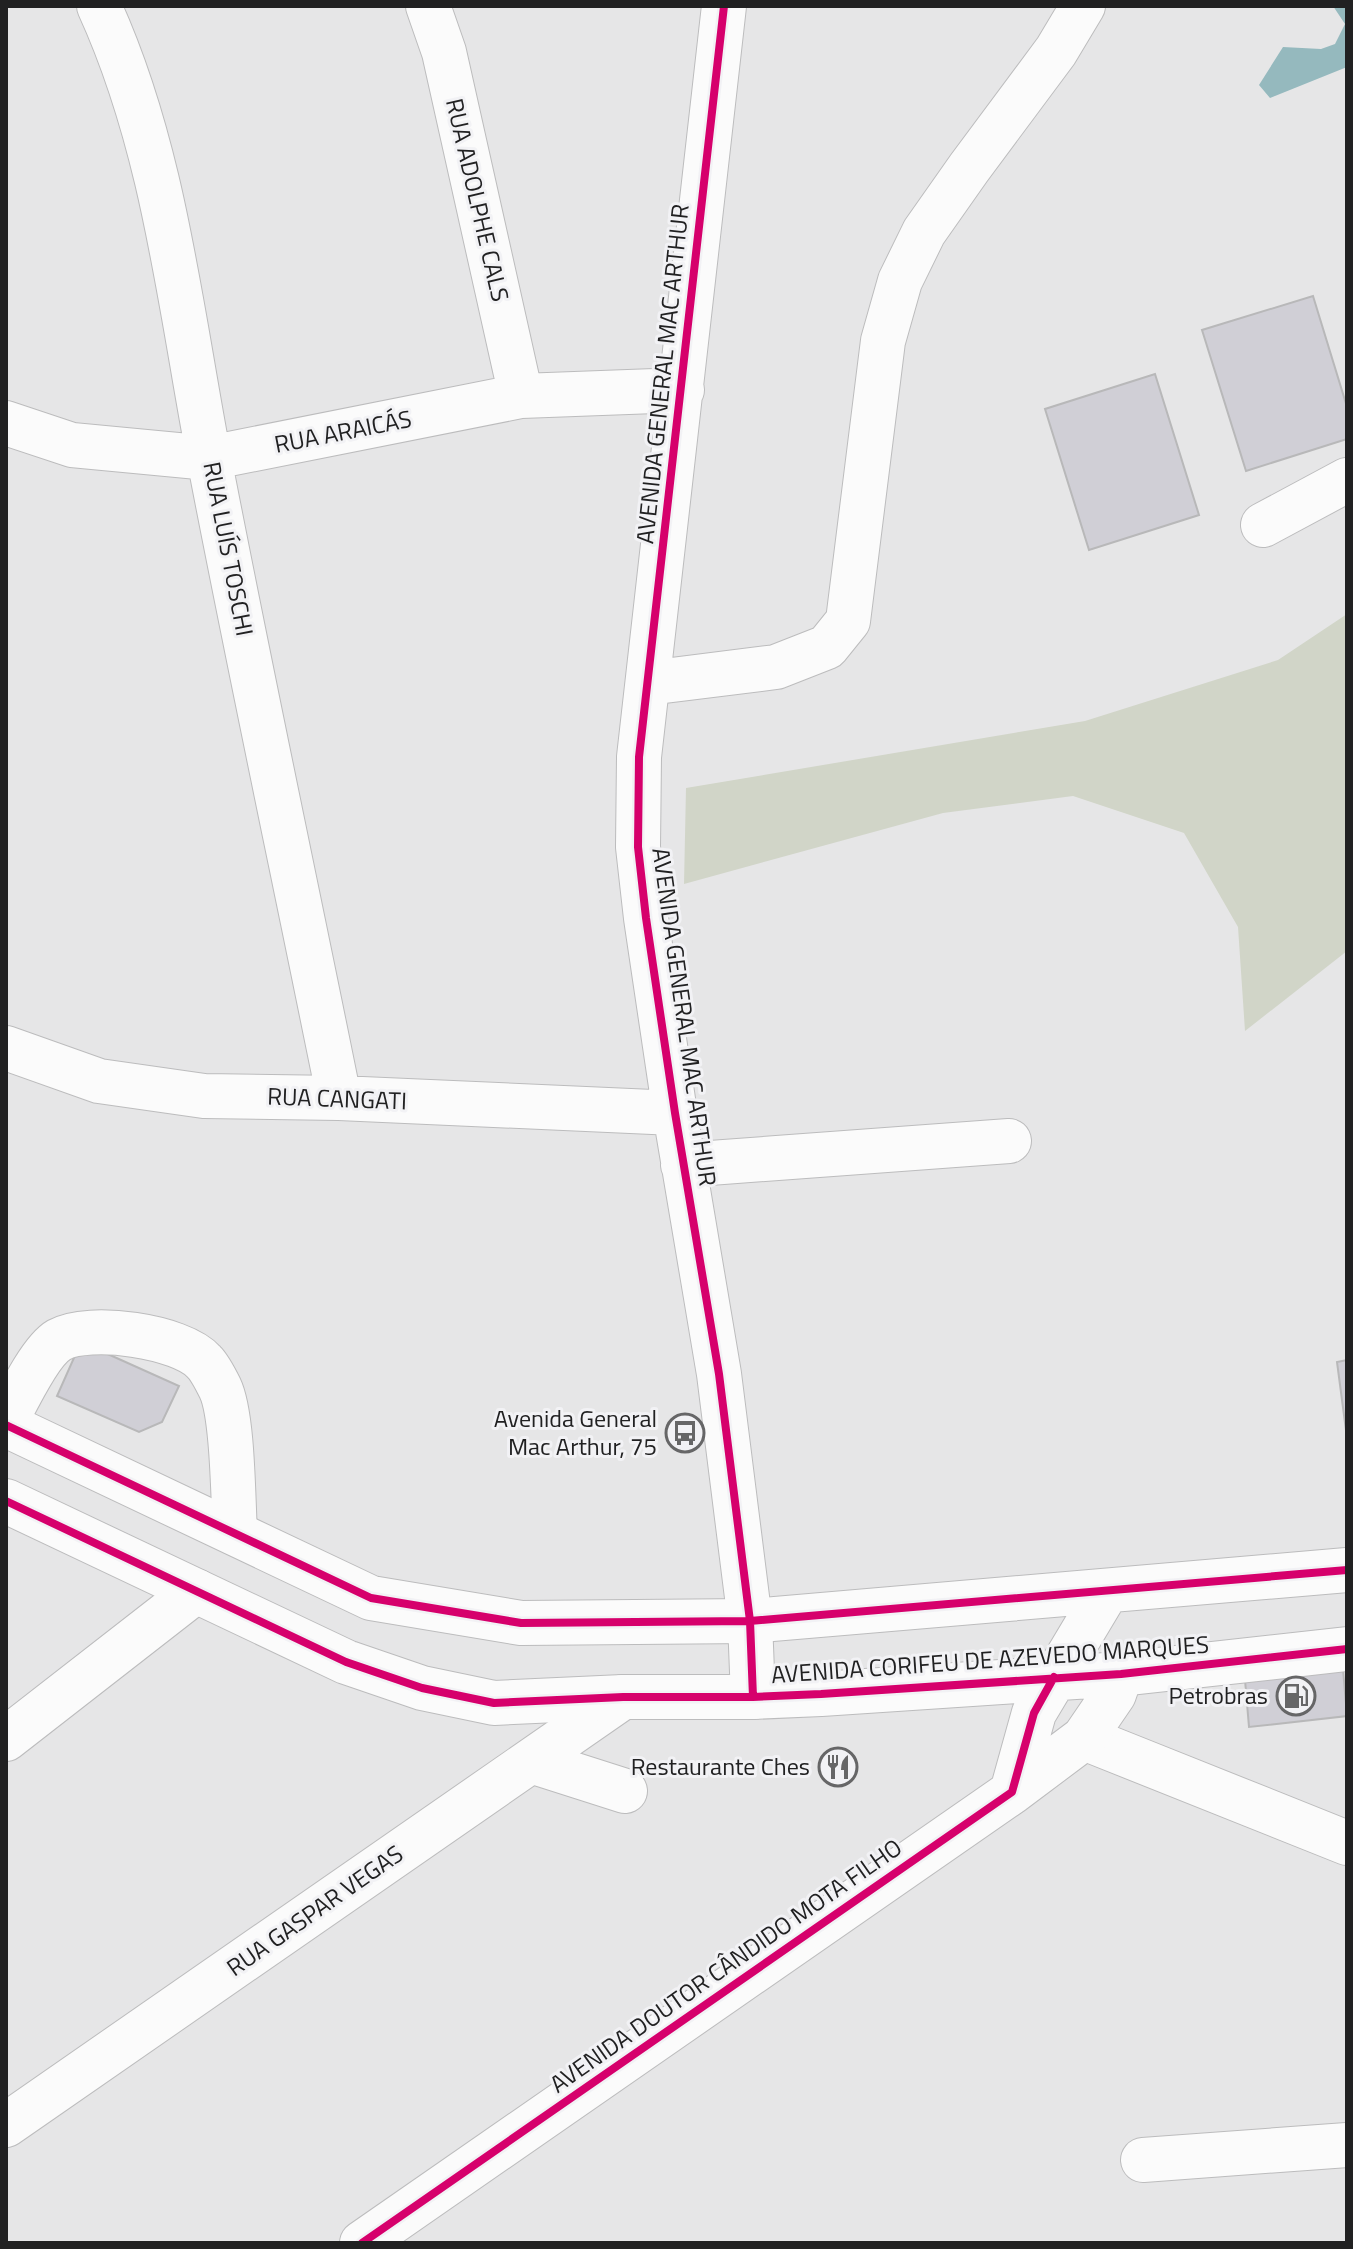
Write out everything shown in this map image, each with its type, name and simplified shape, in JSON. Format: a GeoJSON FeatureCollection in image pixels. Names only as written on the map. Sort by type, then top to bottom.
{"type":"FeatureCollection","features":[{"type":"Feature","properties":{"kind":"street","name":"RUA LUÍS TOSCHI"},"geometry":{"type":"LineString","coordinates":[[99,6],[146,131],[164,212],[209,458],[339,1098]]}},
{"type":"Feature","properties":{"kind":"street","name":"RUA ADOLPHE CALS"},"geometry":{"type":"LineString","coordinates":[[428,6],[444,52],[521,396]]}},
{"type":"Feature","properties":{"kind":"street","name":"AVENIDA GENERAL MAC ARTHUR"},"geometry":{"type":"LineString","coordinates":[[724,6],[639,757],[638,847],[675,1113],[719,1374],[750,1621],[753,1697]]}},
{"type":"Feature","properties":{"kind":"street"},"geometry":{"type":"LineString","coordinates":[[648,683],[776,667],[827,647],[848,621],[883,341],[900,281],[924,232],[1056,51],[1083,6]]}},
{"type":"Feature","properties":{"kind":"street","name":"RUA ARAICÁS"},"geometry":{"type":"LineString","coordinates":[[6,423],[72,445],[209,458],[521,396],[682,390]]}},
{"type":"Feature","properties":{"kind":"street"},"geometry":{"type":"LineString","coordinates":[[1263,525],[1347,480]]}},
{"type":"Feature","properties":{"kind":"street","name":"RUA CANGATI"},"geometry":{"type":"LineString","coordinates":[[6,1048],[99,1081],[204,1096],[339,1098],[675,1113]]}},
{"type":"Feature","properties":{"kind":"street"},"geometry":{"type":"LineString","coordinates":[[683,1165],[1009,1141]]}},
{"type":"Feature","properties":{"kind":"street"},"geometry":{"type":"LineString","coordinates":[[235,1533],[222,1390],[203,1360],[163,1339],[81,1333],[57,1341],[30,1376],[6,1423],[235,1533],[371,1598],[521,1623],[750,1621],[1347,1570]]}},
{"type":"Feature","properties":{"kind":"street","name":"AVENIDA CORIFEU DE AZEVEDO MARQUES"},"geometry":{"type":"LineString","coordinates":[[6,1501],[346,1662],[422,1688],[494,1703],[623,1697],[753,1697],[1121,1674],[1347,1649]]}},
{"type":"Feature","properties":{"kind":"street"},"geometry":{"type":"LineString","coordinates":[[6,1739],[196,1591]]}},
{"type":"Feature","properties":{"kind":"street"},"geometry":{"type":"LineString","coordinates":[[1012,1792],[1034,1713],[1107,1591]]}},
{"type":"Feature","properties":{"kind":"street","name":"AVENIDA DOUTOR CÂNDIDO MOTA FILHO"},"geometry":{"type":"LineString","coordinates":[[362,2243],[1012,1792],[1084,1738],[1114,1694],[1121,1674]]}},
{"type":"Feature","properties":{"kind":"street","name":"RUA GASPAR VEGAS"},"geometry":{"type":"LineString","coordinates":[[6,2125],[623,1697]]}},
{"type":"Feature","properties":{"kind":"street"},"geometry":{"type":"LineString","coordinates":[[1084,1738],[1347,1843]]}},
{"type":"Feature","properties":{"kind":"street"},"geometry":{"type":"LineString","coordinates":[[531,1761],[625,1791]]}},
{"type":"Feature","properties":{"kind":"street"},"geometry":{"type":"LineString","coordinates":[[1143,2160],[1347,2145]]}},
{"type":"Feature","properties":{"kind":"shaded area"},"geometry":{"type":"Polygon","coordinates":[[[1347,614],[1347,951],[1245,1031],[1238,927],[1184,833],[1073,796],[943,813],[684,884],[686,788],[1085,721],[1278,660],[1347,614]]]}},
{"type":"Feature","properties":{"kind":"water"},"geometry":{"type":"Polygon","coordinates":[[[1333,6],[1347,6],[1347,67],[1270,98],[1259,85],[1283,47],[1321,49],[1335,44],[1345,24],[1333,6]]]}},
{"type":"Feature","properties":{"kind":"building"},"geometry":{"type":"Polygon","coordinates":[[[1313,296],[1347,407],[1347,439],[1246,471],[1202,330],[1313,296]]]}},
{"type":"Feature","properties":{"kind":"building"},"geometry":{"type":"Polygon","coordinates":[[[1155,374],[1199,515],[1089,550],[1045,409],[1155,374]]]}},
{"type":"Feature","properties":{"kind":"building"},"geometry":{"type":"Polygon","coordinates":[[[81,1342],[179,1386],[162,1422],[139,1432],[57,1396],[81,1342]]]}},
{"type":"Feature","properties":{"kind":"building"},"geometry":{"type":"Polygon","coordinates":[[[1347,1360],[1347,1438],[1337,1362],[1347,1360]]]}},
{"type":"Feature","properties":{"kind":"building","name":"Petrobras"},"geometry":{"type":"Polygon","coordinates":[[[1343,1669],[1347,1716],[1249,1727],[1245,1680],[1343,1669]]]}},
{"type":"Feature","properties":{"kind":"cycle path"},"geometry":{"type":"LineString","coordinates":[[724,6],[639,757],[638,847],[675,1113],[719,1374],[750,1621],[753,1697]]}},
{"type":"Feature","properties":{"kind":"cycle path"},"geometry":{"type":"LineString","coordinates":[[6,1425],[371,1598],[521,1623],[750,1621],[1347,1570]]}},
{"type":"Feature","properties":{"kind":"cycle path"},"geometry":{"type":"LineString","coordinates":[[6,1501],[346,1662],[422,1688],[494,1703],[623,1697],[821,1694],[1121,1674],[1347,1649]]}},
{"type":"Feature","properties":{"kind":"cycle path"},"geometry":{"type":"LineString","coordinates":[[362,2243],[1012,1792],[1034,1713],[1054,1677]]}},
{"type":"Feature","properties":{"kind":"place","name":"Avenida General Mac Arthur, 75"},"geometry":{"type":"Point","coordinates":[685,1433]}},
{"type":"Feature","properties":{"kind":"place","name":"Petrobras"},"geometry":{"type":"Point","coordinates":[1296,1696]}},
{"type":"Feature","properties":{"kind":"place","name":"Restaurante Ches"},"geometry":{"type":"Point","coordinates":[838,1767]}}]}
